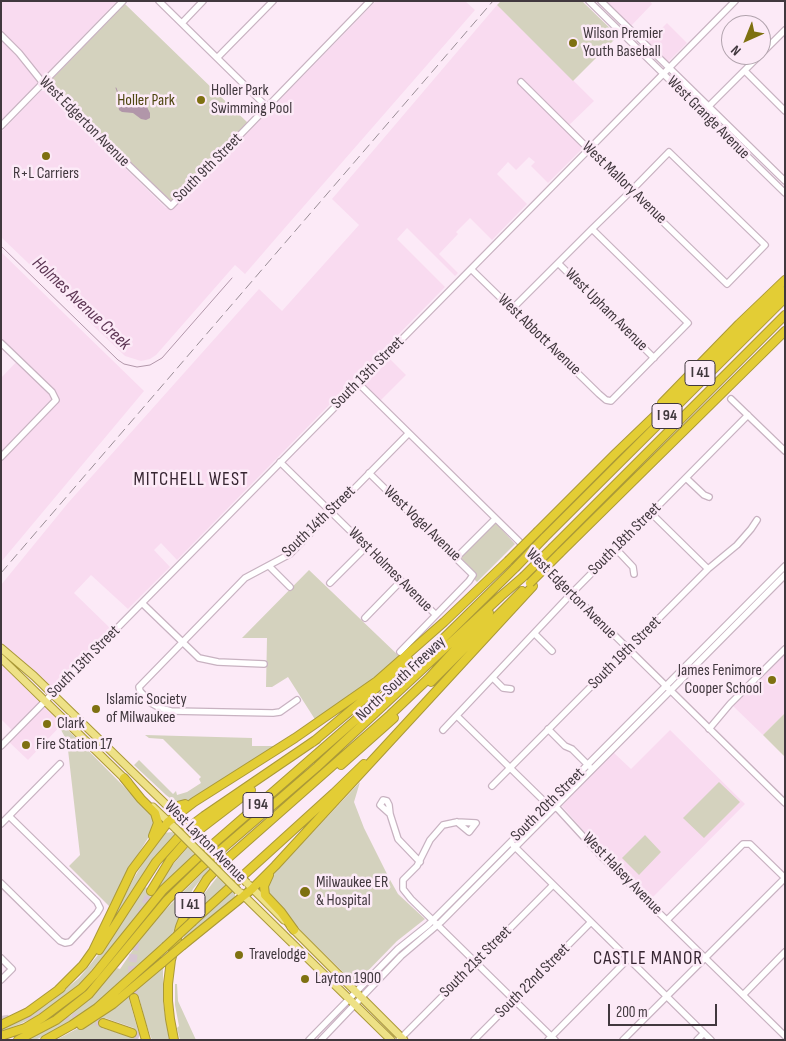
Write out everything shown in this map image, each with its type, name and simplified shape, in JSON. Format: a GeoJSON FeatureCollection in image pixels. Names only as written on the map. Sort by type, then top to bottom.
{"type":"FeatureCollection","features":[{"type":"Feature","properties":{"kind":"highway"},"geometry":{"type":"LineString","coordinates":[[615,454],[672,392],[785,280]]}},
{"type":"Feature","properties":{"kind":"highway","name":"I 41"},"geometry":{"type":"LineString","coordinates":[[152,890],[170,860],[191,836],[316,739],[398,670],[444,622],[615,454],[785,291]]}},
{"type":"Feature","properties":{"kind":"highway","name":"North-South Freeway"},"geometry":{"type":"LineString","coordinates":[[1,1036],[24,1028],[42,1018],[82,988],[163,890],[397,684],[785,298]]}},
{"type":"Feature","properties":{"kind":"highway","name":"North-South Freeway"},"geometry":{"type":"LineString","coordinates":[[18,1040],[56,1020],[89,994],[168,900],[201,867],[317,767],[501,596],[516,585],[785,315]]}},
{"type":"Feature","properties":{"kind":"highway"},"geometry":{"type":"LineString","coordinates":[[294,930],[281,912],[265,896],[266,880],[276,866],[561,554],[785,330]]}},
{"type":"Feature","properties":{"kind":"highway","name":"I 41"},"geometry":{"type":"LineString","coordinates":[[174,1040],[168,1001],[169,968],[180,927],[191,902],[207,879],[219,866],[328,771],[429,678],[516,585]]}},
{"type":"Feature","properties":{"kind":"highway"},"geometry":{"type":"LineString","coordinates":[[328,771],[342,764],[378,734],[532,585]]}},
{"type":"Feature","properties":{"kind":"highway"},"geometry":{"type":"LineString","coordinates":[[145,850],[168,822],[173,811],[194,802],[356,696],[377,681],[444,622]]}},
{"type":"Feature","properties":{"kind":"highway"},"geometry":{"type":"LineString","coordinates":[[45,1040],[82,1019],[97,1008],[334,793],[446,681]]}},
{"type":"Feature","properties":{"kind":"highway"},"geometry":{"type":"LineString","coordinates":[[1,1025],[28,1012],[58,990],[88,963],[156,862],[184,831],[316,739]]}},
{"type":"Feature","properties":{"kind":"highway"},"geometry":{"type":"LineString","coordinates":[[58,990],[83,965],[93,951],[132,870],[157,827],[155,813],[140,799],[124,778]]}},
{"type":"Feature","properties":{"kind":"highway"},"geometry":{"type":"LineString","coordinates":[[56,1034],[60,1035],[68,1032],[100,1014],[183,946],[249,886],[276,866]]}},
{"type":"Feature","properties":{"kind":"highway"},"geometry":{"type":"LineString","coordinates":[[134,998],[146,1040]]}},
{"type":"Feature","properties":{"kind":"highway"},"geometry":{"type":"LineString","coordinates":[[103,1023],[132,1033]]}},
{"type":"Feature","properties":{"kind":"main road","name":"West Layton Avenue"},"geometry":{"type":"LineString","coordinates":[[1,648],[52,694],[173,811],[402,1039]]}},
{"type":"Feature","properties":{"kind":"main road","name":"West Layton Avenue"},"geometry":{"type":"LineString","coordinates":[[1,658],[391,1040]]}},
{"type":"Feature","properties":{"kind":"street"},"geometry":{"type":"LineString","coordinates":[[1,126],[123,1]]}},
{"type":"Feature","properties":{"kind":"street"},"geometry":{"type":"LineString","coordinates":[[159,1],[268,108]]}},
{"type":"Feature","properties":{"kind":"street"},"geometry":{"type":"LineString","coordinates":[[182,23],[203,1]]}},
{"type":"Feature","properties":{"kind":"street"},"geometry":{"type":"LineString","coordinates":[[216,58],[274,1]]}},
{"type":"Feature","properties":{"kind":"street","name":"South 9th Street"},"geometry":{"type":"LineString","coordinates":[[171,206],[370,1]]}},
{"type":"Feature","properties":{"kind":"street","name":"West Grange Avenue"},"geometry":{"type":"LineString","coordinates":[[589,1],[784,193]]}},
{"type":"Feature","properties":{"kind":"street","name":"South 13th Street"},"geometry":{"type":"LineString","coordinates":[[1,746],[735,1]]}},
{"type":"Feature","properties":{"kind":"street"},"geometry":{"type":"LineString","coordinates":[[599,11],[603,3]]}},
{"type":"Feature","properties":{"kind":"street","name":"West Grange Avenue"},"geometry":{"type":"LineString","coordinates":[[603,3],[785,181]]}},
{"type":"Feature","properties":{"kind":"street"},"geometry":{"type":"LineString","coordinates":[[771,45],[785,30]]}},
{"type":"Feature","properties":{"kind":"street","name":"West Edgerton Avenue"},"geometry":{"type":"LineString","coordinates":[[1,35],[19,53],[43,83],[171,206]]}},
{"type":"Feature","properties":{"kind":"street"},"geometry":{"type":"LineString","coordinates":[[780,36],[785,41]]}},
{"type":"Feature","properties":{"kind":"street"},"geometry":{"type":"LineString","coordinates":[[639,50],[644,44]]}},
{"type":"Feature","properties":{"kind":"street"},"geometry":{"type":"LineString","coordinates":[[703,113],[751,65]]}},
{"type":"Feature","properties":{"kind":"street"},"geometry":{"type":"LineString","coordinates":[[745,71],[785,111]]}},
{"type":"Feature","properties":{"kind":"street","name":"West Mallory Avenue"},"geometry":{"type":"LineString","coordinates":[[520,82],[631,191],[727,284],[765,245],[670,152],[631,191]]}},
{"type":"Feature","properties":{"kind":"street"},"geometry":{"type":"LineString","coordinates":[[512,309],[631,191]]}},
{"type":"Feature","properties":{"kind":"street"},"geometry":{"type":"LineString","coordinates":[[592,228],[688,323],[654,358]]}},
{"type":"Feature","properties":{"kind":"street","name":"West Upham Avenue"},"geometry":{"type":"LineString","coordinates":[[558,263],[654,358]]}},
{"type":"Feature","properties":{"kind":"street","name":"West Abbott Avenue"},"geometry":{"type":"LineString","coordinates":[[471,269],[607,401],[615,397],[654,358]]}},
{"type":"Feature","properties":{"kind":"street"},"geometry":{"type":"LineString","coordinates":[[1,342],[52,392],[56,400],[1,457]]}},
{"type":"Feature","properties":{"kind":"street","name":"West Edgerton Avenue"},"geometry":{"type":"LineString","coordinates":[[358,383],[785,803]]}},
{"type":"Feature","properties":{"kind":"street"},"geometry":{"type":"LineString","coordinates":[[731,399],[785,451]]}},
{"type":"Feature","properties":{"kind":"street","name":"South 18th Street"},"geometry":{"type":"LineString","coordinates":[[443,730],[571,594],[748,415]]}},
{"type":"Feature","properties":{"kind":"street","name":"South 14th Street"},"geometry":{"type":"LineString","coordinates":[[297,700],[278,712],[171,711],[151,703],[142,694],[139,687],[245,578],[290,554],[408,434]]}},
{"type":"Feature","properties":{"kind":"street","name":"West Holmes Avenue"},"geometry":{"type":"LineString","coordinates":[[280,462],[436,615]]}},
{"type":"Feature","properties":{"kind":"street","name":"West Vogel Avenue"},"geometry":{"type":"LineString","coordinates":[[369,473],[473,576],[436,615]]}},
{"type":"Feature","properties":{"kind":"street"},"geometry":{"type":"LineString","coordinates":[[686,478],[704,495],[709,497]]}},
{"type":"Feature","properties":{"kind":"street"},"geometry":{"type":"LineString","coordinates":[[651,513],[708,569]]}},
{"type":"Feature","properties":{"kind":"street"},"geometry":{"type":"LineString","coordinates":[[456,558],[495,519]]}},
{"type":"Feature","properties":{"kind":"street","name":"South 19th Street"},"geometry":{"type":"LineString","coordinates":[[492,786],[708,569],[737,545],[757,520]]}},
{"type":"Feature","properties":{"kind":"street"},"geometry":{"type":"LineString","coordinates":[[330,583],[366,547]]}},
{"type":"Feature","properties":{"kind":"street"},"geometry":{"type":"LineString","coordinates":[[616,549],[633,566],[634,574]]}},
{"type":"Feature","properties":{"kind":"street"},"geometry":{"type":"LineString","coordinates":[[269,566],[290,587]]}},
{"type":"Feature","properties":{"kind":"street","name":"South 20th Street"},"geometry":{"type":"LineString","coordinates":[[321,1040],[435,922],[668,688],[785,566]]}},
{"type":"Feature","properties":{"kind":"street","name":"South 20th Street"},"geometry":{"type":"LineString","coordinates":[[668,688],[785,575]]}},
{"type":"Feature","properties":{"kind":"street"},"geometry":{"type":"LineString","coordinates":[[365,618],[401,581]]}},
{"type":"Feature","properties":{"kind":"street"},"geometry":{"type":"LineString","coordinates":[[142,603],[199,658],[209,662],[264,664]]}},
{"type":"Feature","properties":{"kind":"street"},"geometry":{"type":"LineString","coordinates":[[400,652],[436,615]]}},
{"type":"Feature","properties":{"kind":"street"},"geometry":{"type":"LineString","coordinates":[[535,634],[552,650]]}},
{"type":"Feature","properties":{"kind":"street"},"geometry":{"type":"LineString","coordinates":[[709,729],[730,704],[785,649]]}},
{"type":"Feature","properties":{"kind":"street"},"geometry":{"type":"LineString","coordinates":[[492,678],[504,688],[511,689]]}},
{"type":"Feature","properties":{"kind":"street","name":"West Halsey Avenue"},"geometry":{"type":"LineString","coordinates":[[457,716],[510,768],[574,825],[602,857],[742,995],[783,1032]]}},
{"type":"Feature","properties":{"kind":"street"},"geometry":{"type":"LineString","coordinates":[[548,729],[590,767]]}},
{"type":"Feature","properties":{"kind":"street"},"geometry":{"type":"LineString","coordinates":[[1,824],[60,764]]}},
{"type":"Feature","properties":{"kind":"street"},"geometry":{"type":"LineString","coordinates":[[390,814],[398,839],[420,862]]}},
{"type":"Feature","properties":{"kind":"street"},"geometry":{"type":"LineString","coordinates":[[1,883],[60,941],[65,943],[70,942],[100,908],[97,902],[9,816]]}},
{"type":"Feature","properties":{"kind":"street"},"geometry":{"type":"LineString","coordinates":[[457,822],[447,823],[439,829],[430,840],[420,862],[403,880],[402,886],[411,899],[552,1039],[628,959]]}},
{"type":"Feature","properties":{"kind":"street"},"geometry":{"type":"LineString","coordinates":[[623,1040],[785,878],[750,844],[743,844],[667,920]]}},
{"type":"Feature","properties":{"kind":"street"},"geometry":{"type":"LineString","coordinates":[[513,845],[711,1040]]}},
{"type":"Feature","properties":{"kind":"street","name":"South 21st Street"},"geometry":{"type":"LineString","coordinates":[[402,1039],[554,885]]}},
{"type":"Feature","properties":{"kind":"street","name":"South 20th Street"},"geometry":{"type":"LineString","coordinates":[[309,1040],[404,943],[435,922]]}},
{"type":"Feature","properties":{"kind":"street","name":"South 22nd Street"},"geometry":{"type":"LineString","coordinates":[[474,1040],[591,922]]}},
{"type":"Feature","properties":{"kind":"street"},"geometry":{"type":"LineString","coordinates":[[742,995],[785,952]]}},
{"type":"Feature","properties":{"kind":"street"},"geometry":{"type":"LineString","coordinates":[[1,958],[12,969],[1,980]]}},
{"type":"Feature","properties":{"kind":"street"},"geometry":{"type":"LineString","coordinates":[[697,1040],[704,1033]]}},
{"type":"Feature","properties":{"kind":"shaded area"},"geometry":{"type":"Polygon","coordinates":[[[1,1],[117,1],[1,121],[1,1]]]}},
{"type":"Feature","properties":{"kind":"shaded area"},"geometry":{"type":"Polygon","coordinates":[[[376,1],[465,1],[475,10],[245,274],[235,265],[156,355],[150,359],[141,361],[125,356],[1,237],[1,132],[41,91],[46,91],[166,208],[171,209],[376,1]]]}},
{"type":"Feature","properties":{"kind":"shaded area"},"geometry":{"type":"Polygon","coordinates":[[[606,1],[650,1],[652,4],[631,26],[606,1]]]}},
{"type":"Feature","properties":{"kind":"shaded area"},"geometry":{"type":"Polygon","coordinates":[[[497,5],[594,101],[565,129],[582,146],[581,150],[548,183],[531,166],[535,162],[529,157],[516,170],[508,162],[497,174],[527,204],[492,240],[470,218],[456,232],[458,234],[439,254],[458,273],[455,276],[407,228],[397,239],[445,287],[177,560],[161,543],[154,550],[170,567],[128,609],[91,575],[74,593],[110,628],[52,686],[48,685],[1,643],[1,585],[68,503],[259,289],[282,311],[359,225],[332,199],[497,5]]]}},
{"type":"Feature","properties":{"kind":"shaded area"},"geometry":{"type":"Polygon","coordinates":[[[667,23],[687,43],[668,62],[647,43],[667,23]]]}},
{"type":"Feature","properties":{"kind":"shaded area"},"geometry":{"type":"Polygon","coordinates":[[[136,99],[143,100],[150,113],[150,118],[146,120],[141,119],[133,113],[119,110],[118,104],[136,99]]]}},
{"type":"Feature","properties":{"kind":"shaded area"},"geometry":{"type":"Polygon","coordinates":[[[1,252],[144,391],[1,562],[1,378],[20,358],[1,339],[1,252]]]}},
{"type":"Feature","properties":{"kind":"shaded area"},"geometry":{"type":"Polygon","coordinates":[[[390,359],[406,375],[380,401],[365,387],[365,384],[390,359]]]}},
{"type":"Feature","properties":{"kind":"shaded area","name":"James Fenimore Cooper School"},"geometry":{"type":"Polygon","coordinates":[[[785,654],[785,713],[763,735],[733,706],[785,654]]]}},
{"type":"Feature","properties":{"kind":"shaded area"},"geometry":{"type":"Polygon","coordinates":[[[1,658],[66,720],[28,760],[7,740],[14,732],[1,719],[1,658]]]}},
{"type":"Feature","properties":{"kind":"shaded area"},"geometry":{"type":"Polygon","coordinates":[[[670,730],[745,804],[650,900],[600,850],[562,806],[613,752],[631,769],[670,730]]]}},
{"type":"Feature","properties":{"kind":"green space","name":"Wilson Premier Youth Baseball"},"geometry":{"type":"Polygon","coordinates":[[[501,1],[582,1],[618,36],[573,81],[497,5],[501,1]]]}},
{"type":"Feature","properties":{"kind":"green space","name":"Holler Park"},"geometry":{"type":"Polygon","coordinates":[[[125,4],[248,123],[171,202],[49,82],[125,4]]]}},
{"type":"Feature","properties":{"kind":"green space"},"geometry":{"type":"Polygon","coordinates":[[[494,523],[515,544],[477,582],[473,571],[461,558],[494,523]]]}},
{"type":"Feature","properties":{"kind":"green space"},"geometry":{"type":"Polygon","coordinates":[[[309,570],[400,657],[389,668],[316,721],[288,677],[272,687],[266,687],[267,638],[242,638],[309,570]]]}},
{"type":"Feature","properties":{"kind":"green space"},"geometry":{"type":"Polygon","coordinates":[[[785,713],[785,757],[763,735],[785,713]]]}},
{"type":"Feature","properties":{"kind":"green space"},"geometry":{"type":"Polygon","coordinates":[[[62,724],[155,818],[153,830],[124,877],[109,906],[69,866],[80,855],[67,741],[60,728],[62,724]]]}},
{"type":"Feature","properties":{"kind":"green space"},"geometry":{"type":"Polygon","coordinates":[[[145,735],[252,738],[252,746],[276,746],[189,801],[178,804],[134,765],[139,760],[173,794],[176,791],[177,795],[187,792],[201,783],[199,779],[201,777],[163,739],[149,738],[145,735]]]}},
{"type":"Feature","properties":{"kind":"green space"},"geometry":{"type":"Polygon","coordinates":[[[360,782],[354,802],[364,828],[398,894],[425,919],[397,941],[355,984],[303,933],[267,894],[268,880],[360,782]]]}},
{"type":"Feature","properties":{"kind":"green space"},"geometry":{"type":"Polygon","coordinates":[[[719,782],[740,802],[704,838],[683,818],[719,782]]]}},
{"type":"Feature","properties":{"kind":"green space"},"geometry":{"type":"Polygon","coordinates":[[[173,832],[176,835],[101,940],[148,855],[163,833],[173,832]]]}},
{"type":"Feature","properties":{"kind":"green space"},"geometry":{"type":"Polygon","coordinates":[[[645,835],[661,852],[639,875],[622,858],[645,835]]]}},
{"type":"Feature","properties":{"kind":"green space"},"geometry":{"type":"Polygon","coordinates":[[[188,847],[195,854],[153,897],[78,986],[36,1017],[1,1032],[1,1029],[49,1003],[79,978],[98,955],[155,868],[162,860],[145,887],[156,892],[170,868],[188,847]]]}},
{"type":"Feature","properties":{"kind":"green space"},"geometry":{"type":"Polygon","coordinates":[[[208,867],[210,868],[193,889],[185,904],[171,937],[94,1006],[55,1031],[35,1040],[28,1040],[71,1015],[95,994],[117,968],[120,969],[139,941],[164,911],[208,867]]]}},
{"type":"Feature","properties":{"kind":"green space"},"geometry":{"type":"Polygon","coordinates":[[[218,876],[228,886],[191,918],[204,894],[218,876]]]}},
{"type":"Feature","properties":{"kind":"green space"},"geometry":{"type":"Polygon","coordinates":[[[232,890],[235,893],[235,898],[182,942],[185,934],[232,890]]]}},
{"type":"Feature","properties":{"kind":"green space"},"geometry":{"type":"Polygon","coordinates":[[[165,963],[163,970],[163,1002],[169,1040],[152,1040],[139,997],[129,999],[139,1034],[138,1040],[56,1040],[97,1018],[165,963]],[[105,1018],[102,1028],[131,1037],[134,1028],[105,1018]]]}},
{"type":"Feature","properties":{"kind":"green space"},"geometry":{"type":"Polygon","coordinates":[[[175,984],[177,984],[178,1001],[196,1040],[180,1040],[177,1028],[179,1026],[175,1005],[175,984]]]}},
{"type":"Feature","properties":{"kind":"waterway"},"geometry":{"type":"LineString","coordinates":[[116,88],[122,104]]}},
{"type":"Feature","properties":{"kind":"waterway","name":"Holmes Avenue Creek"},"geometry":{"type":"LineString","coordinates":[[1,246],[118,360],[124,364],[137,367],[150,365],[162,358],[232,278]]}},
{"type":"Feature","properties":{"kind":"tunnel"},"geometry":{"type":"LineString","coordinates":[[134,998],[132,966],[136,936],[141,915],[151,891]]}},
{"type":"Feature","properties":{"kind":"tunnel"},"geometry":{"type":"LineString","coordinates":[[1,1020],[34,1015],[71,1017],[103,1023]]}},
{"type":"Feature","properties":{"kind":"tunnel"},"geometry":{"type":"LineString","coordinates":[[132,1033],[147,1040]]}},
{"type":"Feature","properties":{"kind":"railway"},"geometry":{"type":"LineString","coordinates":[[1,573],[493,1]]}},
{"type":"Feature","properties":{"kind":"place","name":"Wilson Premier Youth Baseball"},"geometry":{"type":"Point","coordinates":[573,43]}},
{"type":"Feature","properties":{"kind":"place","name":"Holler Park Swimming Pool"},"geometry":{"type":"Point","coordinates":[201,100]}},
{"type":"Feature","properties":{"kind":"place","name":"R+L Carriers"},"geometry":{"type":"Point","coordinates":[46,156]}},
{"type":"Feature","properties":{"kind":"place","name":"James Fenimore Cooper School"},"geometry":{"type":"Point","coordinates":[772,680]}},
{"type":"Feature","properties":{"kind":"place","name":"Islamic Society of Milwaukee"},"geometry":{"type":"Point","coordinates":[96,709]}},
{"type":"Feature","properties":{"kind":"place","name":"Clark"},"geometry":{"type":"Point","coordinates":[47,724]}},
{"type":"Feature","properties":{"kind":"place","name":"Fire Station 17"},"geometry":{"type":"Point","coordinates":[26,745]}},
{"type":"Feature","properties":{"kind":"place","name":"Milwaukee ER & Hospital"},"geometry":{"type":"Point","coordinates":[305,892]}},
{"type":"Feature","properties":{"kind":"place","name":"Travelodge"},"geometry":{"type":"Point","coordinates":[239,955]}},
{"type":"Feature","properties":{"kind":"place","name":"Layton 1900"},"geometry":{"type":"Point","coordinates":[305,979]}},
{"type":"Feature","properties":{"kind":"district","name":"MITCHELL WEST"},"geometry":{"type":"Point","coordinates":[191,480]}},
{"type":"Feature","properties":{"kind":"district","name":"CASTLE MANOR"},"geometry":{"type":"Point","coordinates":[648,959]}}]}
